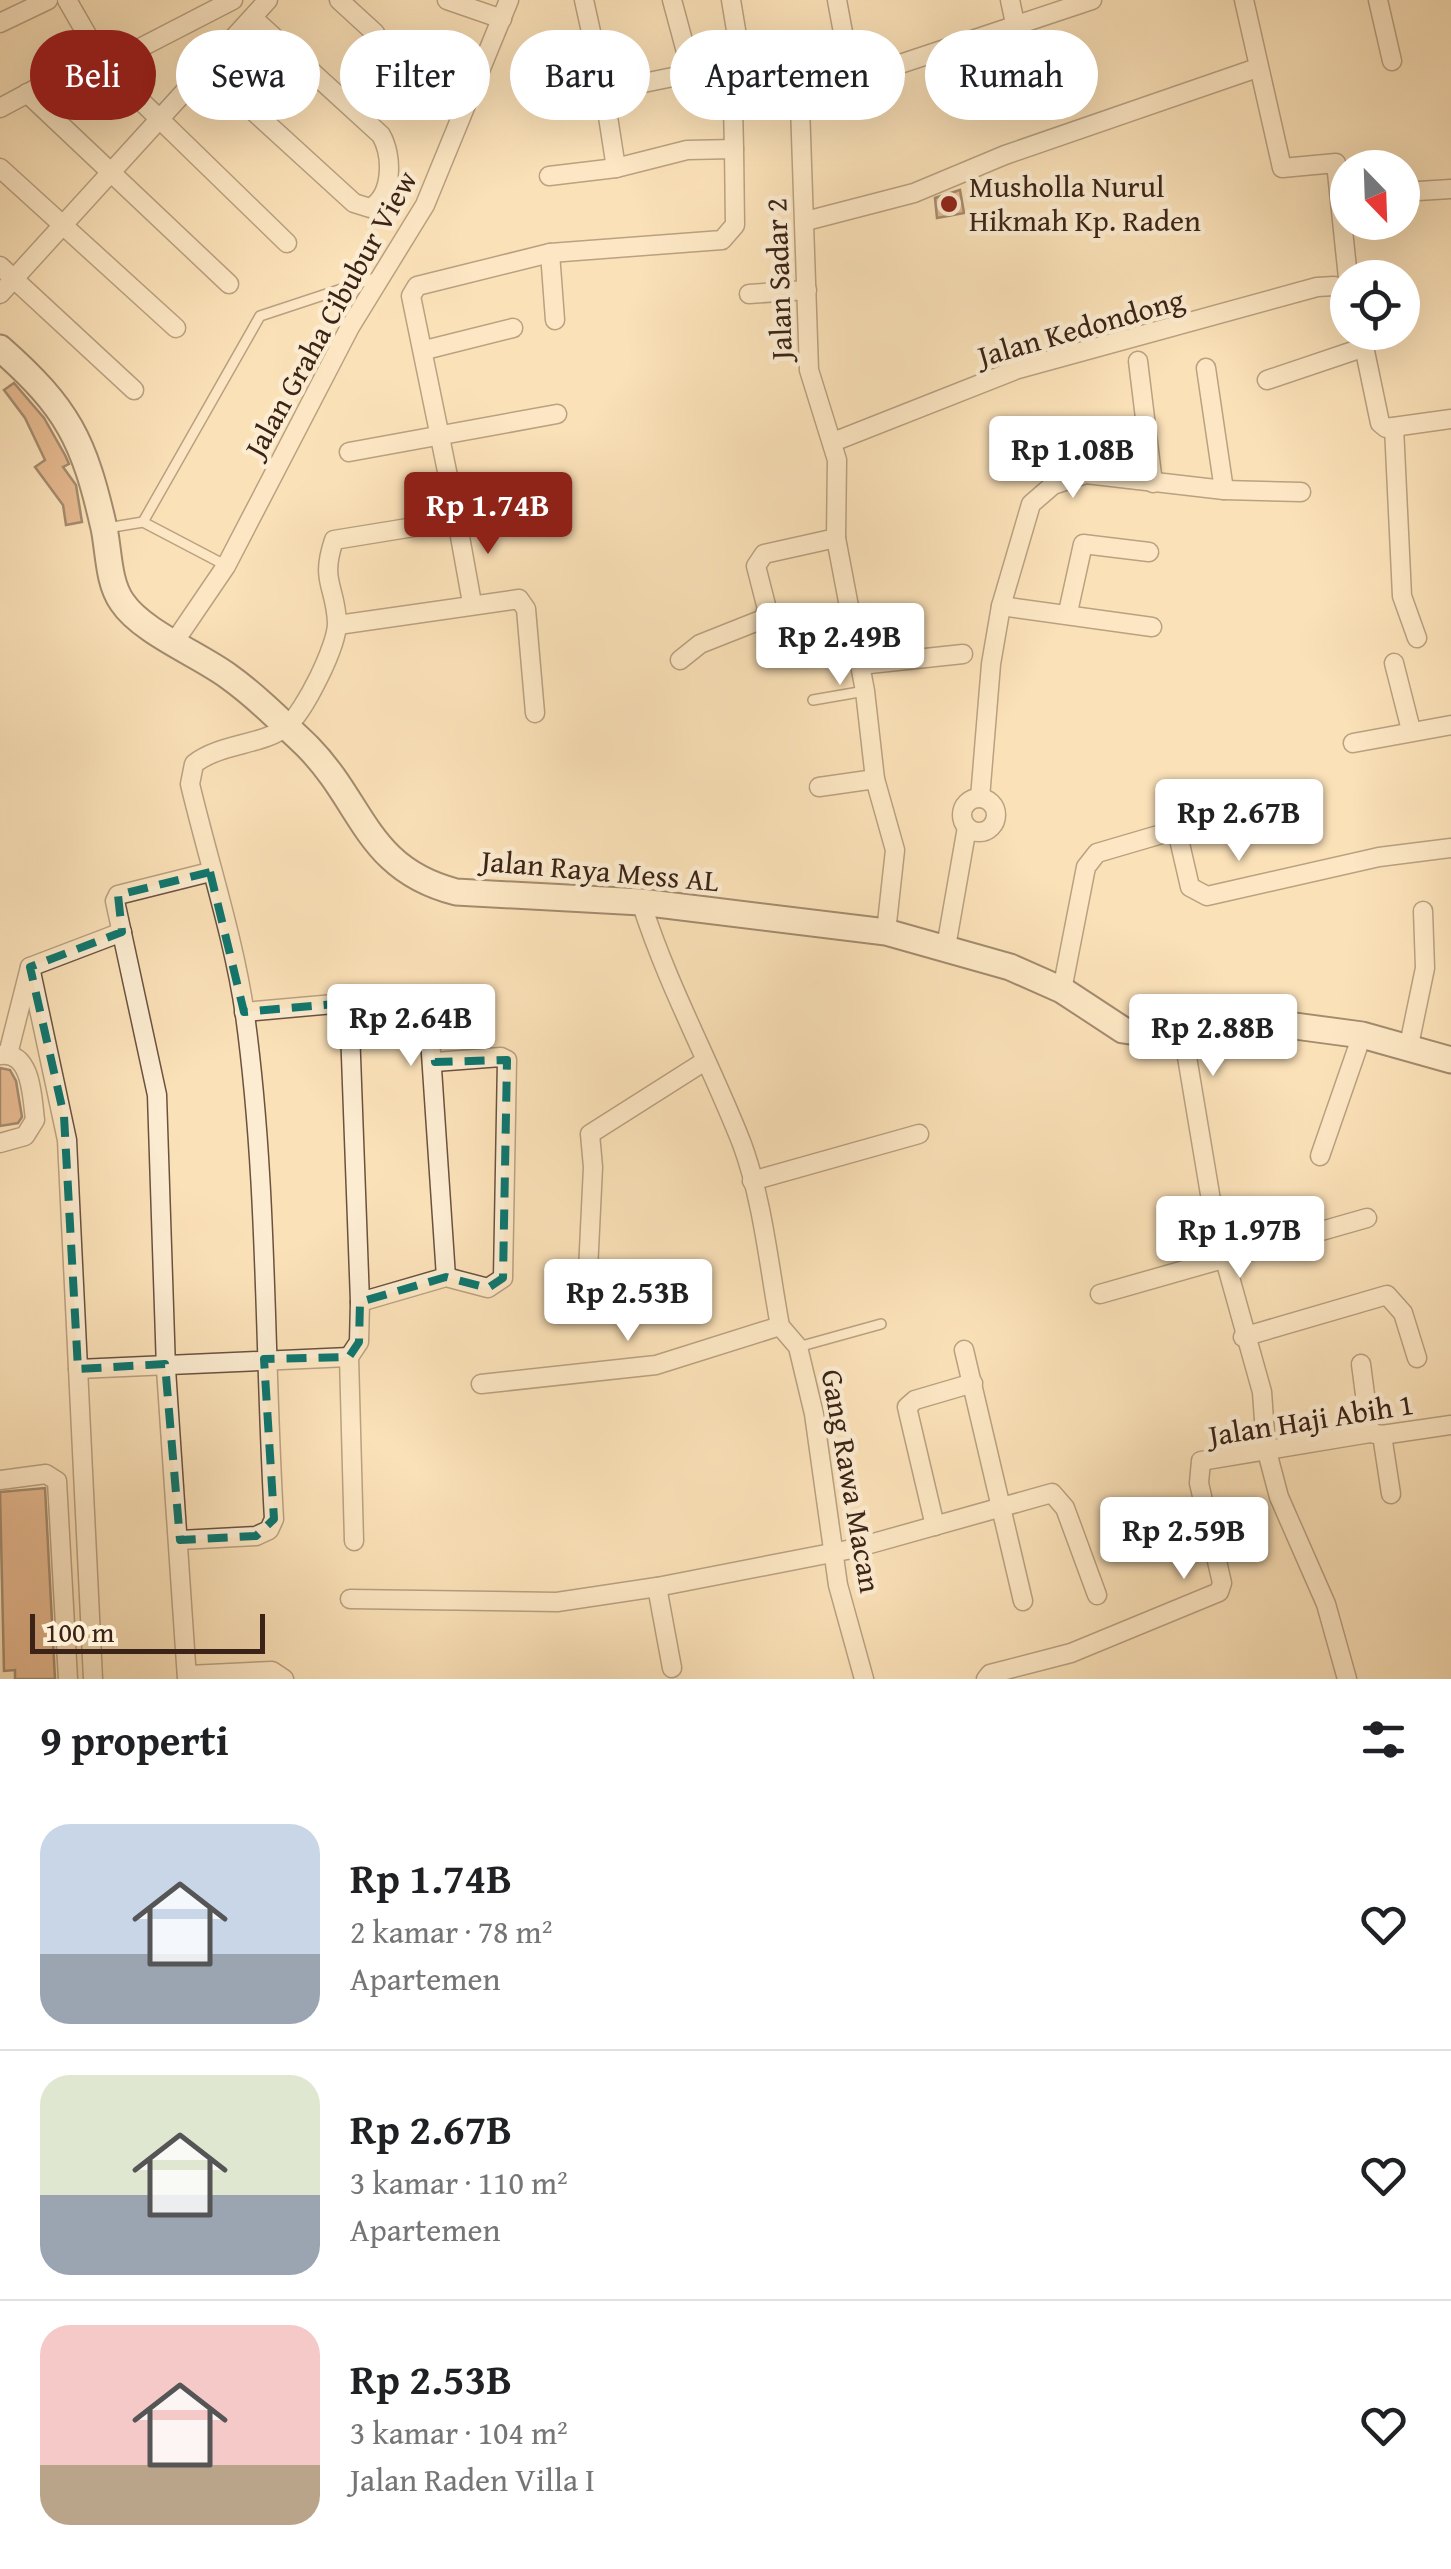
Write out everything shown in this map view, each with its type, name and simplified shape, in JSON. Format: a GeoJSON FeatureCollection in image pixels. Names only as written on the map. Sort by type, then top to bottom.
{"type":"FeatureCollection","features":[{"type":"Feature","properties":{"kind":"street"},"geometry":{"type":"LineString","coordinates":[[0,23],[48,0]]}},
{"type":"Feature","properties":{"kind":"street"},"geometry":{"type":"LineString","coordinates":[[69,0],[85,30]]}},
{"type":"Feature","properties":{"kind":"street"},"geometry":{"type":"LineString","coordinates":[[156,36],[234,0]]}},
{"type":"Feature","properties":{"kind":"street"},"geometry":{"type":"LineString","coordinates":[[241,30],[268,0]]}},
{"type":"Feature","properties":{"kind":"street"},"geometry":{"type":"LineString","coordinates":[[339,0],[372,30]]}},
{"type":"Feature","properties":{"kind":"street"},"geometry":{"type":"LineString","coordinates":[[447,0],[502,18]]}},
{"type":"Feature","properties":{"kind":"street","name":"Jalan Graha Cibubur View"},"geometry":{"type":"LineString","coordinates":[[175,640],[226,566],[381,276],[436,184],[509,0]]}},
{"type":"Feature","properties":{"kind":"street"},"geometry":{"type":"LineString","coordinates":[[584,0],[591,30]]}},
{"type":"Feature","properties":{"kind":"street"},"geometry":{"type":"LineString","coordinates":[[672,0],[680,30]]}},
{"type":"Feature","properties":{"kind":"street"},"geometry":{"type":"LineString","coordinates":[[731,0],[736,30]]}},
{"type":"Feature","properties":{"kind":"street"},"geometry":{"type":"LineString","coordinates":[[837,0],[843,30]]}},
{"type":"Feature","properties":{"kind":"street"},"geometry":{"type":"LineString","coordinates":[[1010,0],[1016,28]]}},
{"type":"Feature","properties":{"kind":"street","name":"Jalan Sadar 2"},"geometry":{"type":"LineString","coordinates":[[905,64],[1092,0]]}},
{"type":"Feature","properties":{"kind":"street"},"geometry":{"type":"LineString","coordinates":[[1244,0],[1256,68],[1282,168],[1330,164]]}},
{"type":"Feature","properties":{"kind":"street"},"geometry":{"type":"LineString","coordinates":[[1378,0],[1392,61]]}},
{"type":"Feature","properties":{"kind":"street"},"geometry":{"type":"LineString","coordinates":[[253,18],[266,30]]}},
{"type":"Feature","properties":{"kind":"street"},"geometry":{"type":"LineString","coordinates":[[806,221],[914,194],[1004,155],[1256,68]]}},
{"type":"Feature","properties":{"kind":"street"},"geometry":{"type":"LineString","coordinates":[[264,120],[363,208],[378,203],[388,177],[387,147],[380,135],[320,80]]}},
{"type":"Feature","properties":{"kind":"street"},"geometry":{"type":"LineString","coordinates":[[0,108],[30,91]]}},
{"type":"Feature","properties":{"kind":"street"},"geometry":{"type":"LineString","coordinates":[[27,92],[229,284]]}},
{"type":"Feature","properties":{"kind":"street"},"geometry":{"type":"LineString","coordinates":[[0,294],[6,272],[60,224],[176,98]]}},
{"type":"Feature","properties":{"kind":"street"},"geometry":{"type":"LineString","coordinates":[[158,118],[287,243]]}},
{"type":"Feature","properties":{"kind":"street"},"geometry":{"type":"LineString","coordinates":[[609,120],[616,168]]}},
{"type":"Feature","properties":{"kind":"street"},"geometry":{"type":"LineString","coordinates":[[472,604],[442,434],[412,296],[417,286],[550,253],[722,240],[735,224],[733,120]]}},
{"type":"Feature","properties":{"kind":"street","name":"Jalan Sadar 2"},"geometry":{"type":"LineString","coordinates":[[801,120],[809,370],[833,442],[836,538],[865,692],[875,779],[895,850],[886,932]]}},
{"type":"Feature","properties":{"kind":"street"},"geometry":{"type":"LineString","coordinates":[[549,176],[616,168],[687,150],[734,149]]}},
{"type":"Feature","properties":{"kind":"street"},"geometry":{"type":"LineString","coordinates":[[0,168],[176,328]]}},
{"type":"Feature","properties":{"kind":"street"},"geometry":{"type":"LineString","coordinates":[[1420,191],[1451,189]]}},
{"type":"Feature","properties":{"kind":"street"},"geometry":{"type":"LineString","coordinates":[[550,253],[555,320]]}},
{"type":"Feature","properties":{"kind":"street"},"geometry":{"type":"LineString","coordinates":[[6,272],[134,390]]}},
{"type":"Feature","properties":{"kind":"street","name":"Jalan Kedondong"},"geometry":{"type":"LineString","coordinates":[[833,442],[1018,369],[1330,286]]}},
{"type":"Feature","properties":{"kind":"street"},"geometry":{"type":"LineString","coordinates":[[748,294],[806,290]]}},
{"type":"Feature","properties":{"kind":"street"},"geometry":{"type":"LineString","coordinates":[[425,350],[513,328]]}},
{"type":"Feature","properties":{"kind":"street","name":"Jalan Raya Mess AL"},"geometry":{"type":"LineString","coordinates":[[0,348],[46,389],[65,414],[82,452],[104,528],[114,584],[122,602],[141,622],[232,678],[312,750],[387,858],[427,885],[456,892],[641,902],[886,932],[1010,966],[1062,990],[1123,1030],[1184,1039],[1235,1027],[1280,1024],[1362,1035],[1451,1060]]}},
{"type":"Feature","properties":{"kind":"street"},"geometry":{"type":"LineString","coordinates":[[1268,380],[1339,350]]}},
{"type":"Feature","properties":{"kind":"street"},"geometry":{"type":"LineString","coordinates":[[1365,350],[1380,423],[1394,427],[1451,420]]}},
{"type":"Feature","properties":{"kind":"street"},"geometry":{"type":"LineString","coordinates":[[1138,361],[1153,482]]}},
{"type":"Feature","properties":{"kind":"street"},"geometry":{"type":"LineString","coordinates":[[1206,368],[1224,490]]}},
{"type":"Feature","properties":{"kind":"street"},"geometry":{"type":"LineString","coordinates":[[348,452],[557,414]]}},
{"type":"Feature","properties":{"kind":"street"},"geometry":{"type":"LineString","coordinates":[[1394,427],[1402,596],[1418,638]]}},
{"type":"Feature","properties":{"kind":"street"},"geometry":{"type":"LineString","coordinates":[[980,798],[991,664],[1001,606],[1026,519],[1038,496],[1067,478],[1086,474],[1224,490],[1301,492]]}},
{"type":"Feature","properties":{"kind":"street"},"geometry":{"type":"LineString","coordinates":[[180,1540],[256,1536],[269,1530],[274,1518],[264,1359],[262,1193],[244,1012],[190,784],[194,764],[206,754],[286,727],[322,672],[338,625],[324,568],[334,540],[457,520]]}},
{"type":"Feature","properties":{"kind":"street"},"geometry":{"type":"LineString","coordinates":[[680,660],[700,644],[763,619],[767,609],[756,566],[764,554],[836,538]]}},
{"type":"Feature","properties":{"kind":"street"},"geometry":{"type":"LineString","coordinates":[[1068,612],[1083,544],[1150,552]]}},
{"type":"Feature","properties":{"kind":"street"},"geometry":{"type":"LineString","coordinates":[[338,625],[519,599],[526,608],[535,712]]}},
{"type":"Feature","properties":{"kind":"street"},"geometry":{"type":"LineString","coordinates":[[1001,606],[1068,612],[1152,627]]}},
{"type":"Feature","properties":{"kind":"street"},"geometry":{"type":"LineString","coordinates":[[860,665],[963,654]]}},
{"type":"Feature","properties":{"kind":"street"},"geometry":{"type":"LineString","coordinates":[[1394,663],[1411,730]]}},
{"type":"Feature","properties":{"kind":"street"},"geometry":{"type":"LineString","coordinates":[[1353,742],[1451,725]]}},
{"type":"Feature","properties":{"kind":"street"},"geometry":{"type":"LineString","coordinates":[[819,788],[875,779]]}},
{"type":"Feature","properties":{"kind":"street"},"geometry":{"type":"LineString","coordinates":[[946,947],[966,827],[964,808],[980,798]]}},
{"type":"Feature","properties":{"kind":"street"},"geometry":{"type":"LineString","coordinates":[[966,827],[979,833],[995,822],[992,803],[980,798]]}},
{"type":"Feature","properties":{"kind":"street"},"geometry":{"type":"LineString","coordinates":[[1062,990],[1088,859],[1172,831],[1178,835],[1190,887],[1207,896],[1378,856],[1451,848]]}},
{"type":"Feature","properties":{"kind":"street"},"geometry":{"type":"LineString","coordinates":[[210,872],[118,896],[115,901],[157,1095],[166,1364],[188,1677],[272,1671],[284,1679]]}},
{"type":"Feature","properties":{"kind":"street","name":"Gang Rawa Macan"},"geometry":{"type":"LineString","coordinates":[[641,902],[675,998],[743,1147],[780,1326],[798,1347],[814,1414],[832,1552],[864,1679]]}},
{"type":"Feature","properties":{"kind":"street"},"geometry":{"type":"LineString","coordinates":[[1409,1046],[1425,968],[1423,912]]}},
{"type":"Feature","properties":{"kind":"street"},"geometry":{"type":"LineString","coordinates":[[30,968],[122,932]]}},
{"type":"Feature","properties":{"kind":"street"},"geometry":{"type":"LineString","coordinates":[[0,1144],[25,1136],[35,1120],[28,1075],[20,1060],[4,1054],[30,968]]}},
{"type":"Feature","properties":{"kind":"street"},"geometry":{"type":"LineString","coordinates":[[30,968],[64,1116],[92,1679]]}},
{"type":"Feature","properties":{"kind":"street"},"geometry":{"type":"LineString","coordinates":[[244,1012],[413,997],[422,1001],[431,1019],[435,1062],[446,1277]]}},
{"type":"Feature","properties":{"kind":"street"},"geometry":{"type":"LineString","coordinates":[[349,1002],[360,1302],[359,1342],[349,1357],[354,1541]]}},
{"type":"Feature","properties":{"kind":"street"},"geometry":{"type":"LineString","coordinates":[[1320,1156],[1362,1035]]}},
{"type":"Feature","properties":{"kind":"street"},"geometry":{"type":"LineString","coordinates":[[1184,1039],[1223,1261],[1262,1392],[1266,1448],[1279,1496],[1326,1604],[1347,1679]]}},
{"type":"Feature","properties":{"kind":"street"},"geometry":{"type":"LineString","coordinates":[[360,1302],[446,1277],[488,1288],[503,1278],[506,1060],[501,1057],[435,1062]]}},
{"type":"Feature","properties":{"kind":"street"},"geometry":{"type":"LineString","coordinates":[[586,1291],[593,1168],[590,1134],[705,1061]]}},
{"type":"Feature","properties":{"kind":"street"},"geometry":{"type":"LineString","coordinates":[[752,1181],[919,1134]]}},
{"type":"Feature","properties":{"kind":"street"},"geometry":{"type":"LineString","coordinates":[[1100,1294],[1367,1218]]}},
{"type":"Feature","properties":{"kind":"street"},"geometry":{"type":"LineString","coordinates":[[1243,1337],[1387,1295],[1403,1313],[1417,1358]]}},
{"type":"Feature","properties":{"kind":"street"},"geometry":{"type":"LineString","coordinates":[[481,1384],[656,1365],[780,1326]]}},
{"type":"Feature","properties":{"kind":"street"},"geometry":{"type":"LineString","coordinates":[[964,1350],[1004,1506],[1023,1601]]}},
{"type":"Feature","properties":{"kind":"street"},"geometry":{"type":"LineString","coordinates":[[78,1369],[349,1357]]}},
{"type":"Feature","properties":{"kind":"street"},"geometry":{"type":"LineString","coordinates":[[1361,1364],[1391,1494]]}},
{"type":"Feature","properties":{"kind":"street"},"geometry":{"type":"LineString","coordinates":[[935,1526],[907,1407],[916,1400],[973,1383]]}},
{"type":"Feature","properties":{"kind":"street","name":"Jalan Haji Abih 1"},"geometry":{"type":"LineString","coordinates":[[986,1679],[990,1674],[1071,1653],[1219,1592],[1222,1582],[1198,1469],[1210,1458],[1451,1425]]}},
{"type":"Feature","properties":{"kind":"street"},"geometry":{"type":"LineString","coordinates":[[0,1480],[46,1474],[58,1481],[68,1679]]}},
{"type":"Feature","properties":{"kind":"street"},"geometry":{"type":"LineString","coordinates":[[350,1599],[557,1602],[657,1587],[832,1552],[1057,1494],[1097,1595]]}},
{"type":"Feature","properties":{"kind":"street"},"geometry":{"type":"LineString","coordinates":[[657,1587],[672,1668]]}},
{"type":"Feature","properties":{"kind":"lane"},"geometry":{"type":"LineString","coordinates":[[142,522],[260,316],[272,308],[381,276]]}},
{"type":"Feature","properties":{"kind":"lane"},"geometry":{"type":"LineString","coordinates":[[104,528],[142,522],[226,566]]}},
{"type":"Feature","properties":{"kind":"lane"},"geometry":{"type":"LineString","coordinates":[[813,700],[865,692]]}},
{"type":"Feature","properties":{"kind":"lane"},"geometry":{"type":"LineString","coordinates":[[798,1347],[881,1324]]}},
{"type":"Feature","properties":{"kind":"highlighted area"},"geometry":{"type":"Polygon","coordinates":[[[210,872],[244,1012],[413,997],[428,1009],[435,1062],[507,1060],[503,1278],[488,1288],[446,1277],[360,1302],[359,1342],[349,1357],[264,1359],[274,1519],[256,1536],[180,1540],[165,1364],[78,1369],[64,1116],[30,967],[122,932],[118,895],[210,872]]]}},
{"type":"Feature","properties":{"kind":"building","name":"Musholla Nurul Hikmah Kp. Raden"},"geometry":{"type":"Polygon","coordinates":[[[960,190],[964,213],[937,218],[935,198],[960,190]]]}},
{"type":"Feature","properties":{"kind":"building"},"geometry":{"type":"Polygon","coordinates":[[[14,383],[44,418],[65,455],[69,464],[63,467],[76,485],[82,522],[66,525],[63,505],[35,467],[45,460],[25,418],[4,390],[14,383]]]}},
{"type":"Feature","properties":{"kind":"building"},"geometry":{"type":"Polygon","coordinates":[[[0,1068],[10,1070],[16,1081],[22,1117],[18,1123],[0,1126],[0,1068]]]}},
{"type":"Feature","properties":{"kind":"building"},"geometry":{"type":"Polygon","coordinates":[[[45,1488],[55,1679],[15,1679],[15,1670],[4,1671],[0,1492],[45,1488]]]}},
{"type":"Feature","properties":{"kind":"place","name":"Musholla Nurul Hikmah Kp. Raden"},"geometry":{"type":"Point","coordinates":[949,204]}}]}
